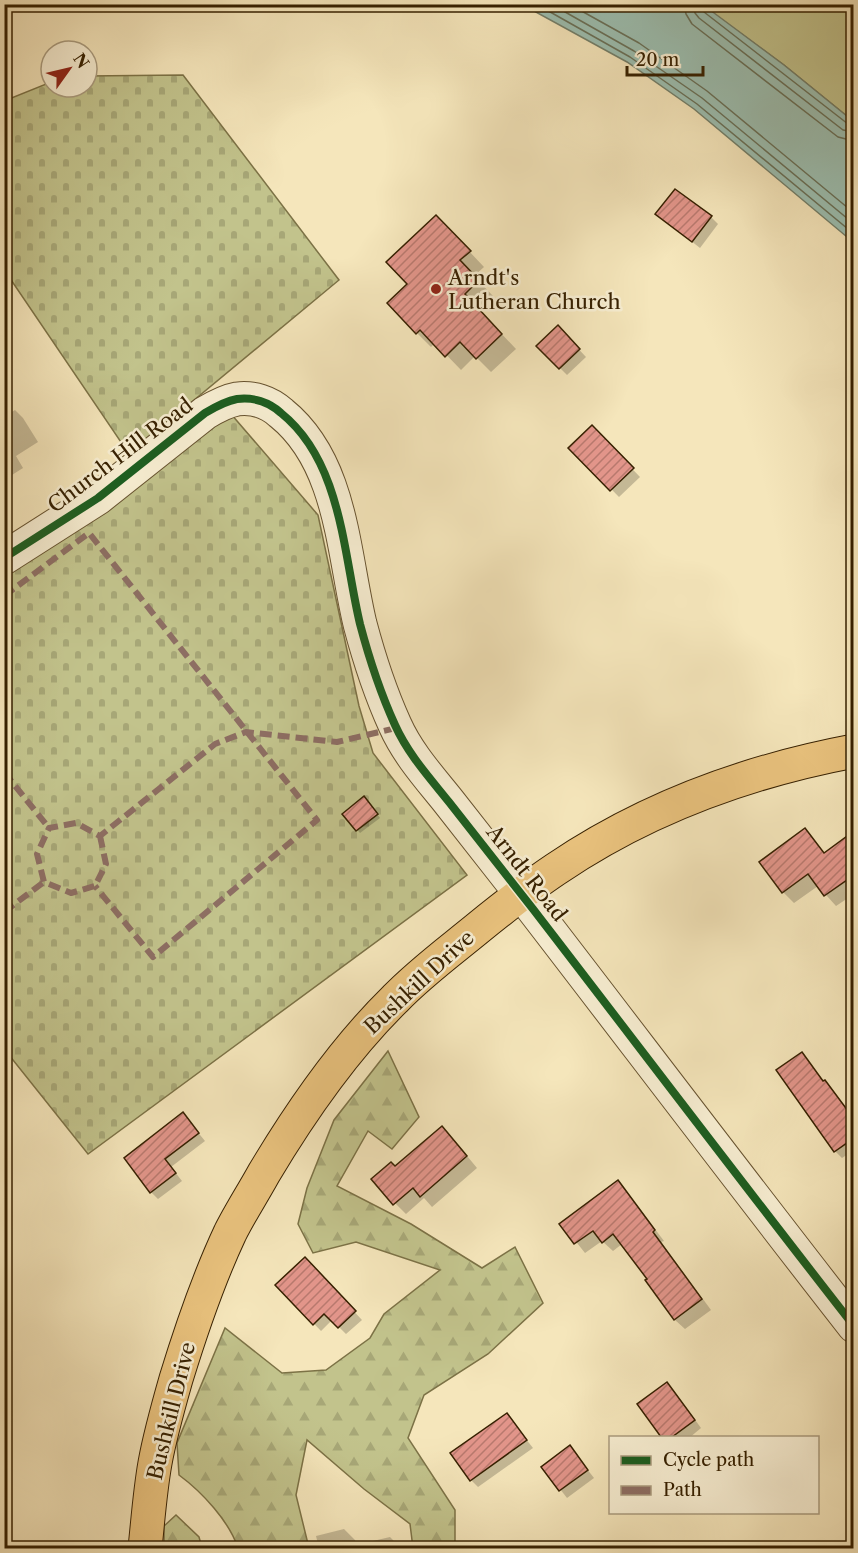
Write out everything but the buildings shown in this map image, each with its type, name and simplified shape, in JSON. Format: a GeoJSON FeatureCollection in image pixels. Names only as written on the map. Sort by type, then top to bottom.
{"type":"FeatureCollection","features":[{"type":"Feature","properties":{"kind":"main road","name":"Bushkill Drive"},"geometry":{"type":"LineString","coordinates":[[145,1548],[155,1462],[180,1367],[212,1277],[231,1232],[251,1196],[299,1118],[330,1073],[360,1036],[396,998],[449,951],[521,893],[558,867],[626,827],[711,788],[854,751]]}},
{"type":"Feature","properties":{"kind":"street","name":"Church Hill Road"},"geometry":{"type":"LineString","coordinates":[[4,558],[99,498],[205,413],[236,399],[263,401]]}},
{"type":"Feature","properties":{"kind":"street","name":"Arndt Road"},"geometry":{"type":"LineString","coordinates":[[263,401],[276,409],[302,433],[323,472],[338,517],[360,623],[371,662],[396,728],[410,753],[521,893],[742,1184],[854,1326]]}},
{"type":"Feature","properties":{"kind":"green space"},"geometry":{"type":"Polygon","coordinates":[[[702,5],[853,5],[853,121],[784,65],[702,5]]]}},
{"type":"Feature","properties":{"kind":"green space"},"geometry":{"type":"Polygon","coordinates":[[[183,75],[339,280],[129,454],[5,271],[4,101],[39,87],[39,99],[99,99],[99,76],[183,75]]]}},
{"type":"Feature","properties":{"kind":"green space"},"geometry":{"type":"Polygon","coordinates":[[[231,414],[318,515],[359,706],[373,753],[467,875],[88,1154],[5,1050],[4,572],[85,525],[231,414]]]}},
{"type":"Feature","properties":{"kind":"green space"},"geometry":{"type":"Polygon","coordinates":[[[388,1051],[419,1117],[392,1149],[368,1131],[337,1186],[411,1224],[482,1268],[515,1247],[543,1303],[488,1354],[424,1395],[408,1438],[455,1510],[455,1548],[413,1548],[410,1524],[364,1489],[307,1440],[296,1495],[309,1548],[238,1548],[214,1508],[179,1475],[177,1443],[225,1328],[282,1373],[326,1370],[370,1338],[384,1314],[440,1270],[356,1242],[313,1253],[298,1224],[307,1188],[334,1120],[388,1051]]]}},
{"type":"Feature","properties":{"kind":"green space"},"geometry":{"type":"Polygon","coordinates":[[[176,1515],[199,1537],[202,1548],[164,1548],[164,1526],[176,1515]]]}},
{"type":"Feature","properties":{"kind":"water"},"geometry":{"type":"Polygon","coordinates":[[[702,4],[784,65],[853,121],[853,242],[694,109],[627,62],[523,5],[702,4]]]}},
{"type":"Feature","properties":{"kind":"marked path"},"geometry":{"type":"LineString","coordinates":[[4,596],[89,533],[317,820],[153,957],[95,886]]}},
{"type":"Feature","properties":{"kind":"marked path"},"geometry":{"type":"LineString","coordinates":[[100,836],[106,864],[95,886],[71,893],[44,882],[37,854],[49,828],[76,823],[100,836],[215,744],[246,732],[337,742],[396,728]]}},
{"type":"Feature","properties":{"kind":"marked path"},"geometry":{"type":"LineString","coordinates":[[4,772],[49,828]]}},
{"type":"Feature","properties":{"kind":"marked path"},"geometry":{"type":"LineString","coordinates":[[4,912],[44,882]]}},
{"type":"Feature","properties":{"kind":"cycle path"},"geometry":{"type":"LineString","coordinates":[[4,558],[98,498],[205,413],[217,406],[233,400],[249,399],[266,403],[281,413],[301,433],[317,457],[328,483],[344,539],[354,597],[367,649],[384,700],[406,746],[854,1326]]}},
{"type":"Feature","properties":{"kind":"place","name":"Arndt's Lutheran Church"},"geometry":{"type":"Point","coordinates":[436,289]}}]}
